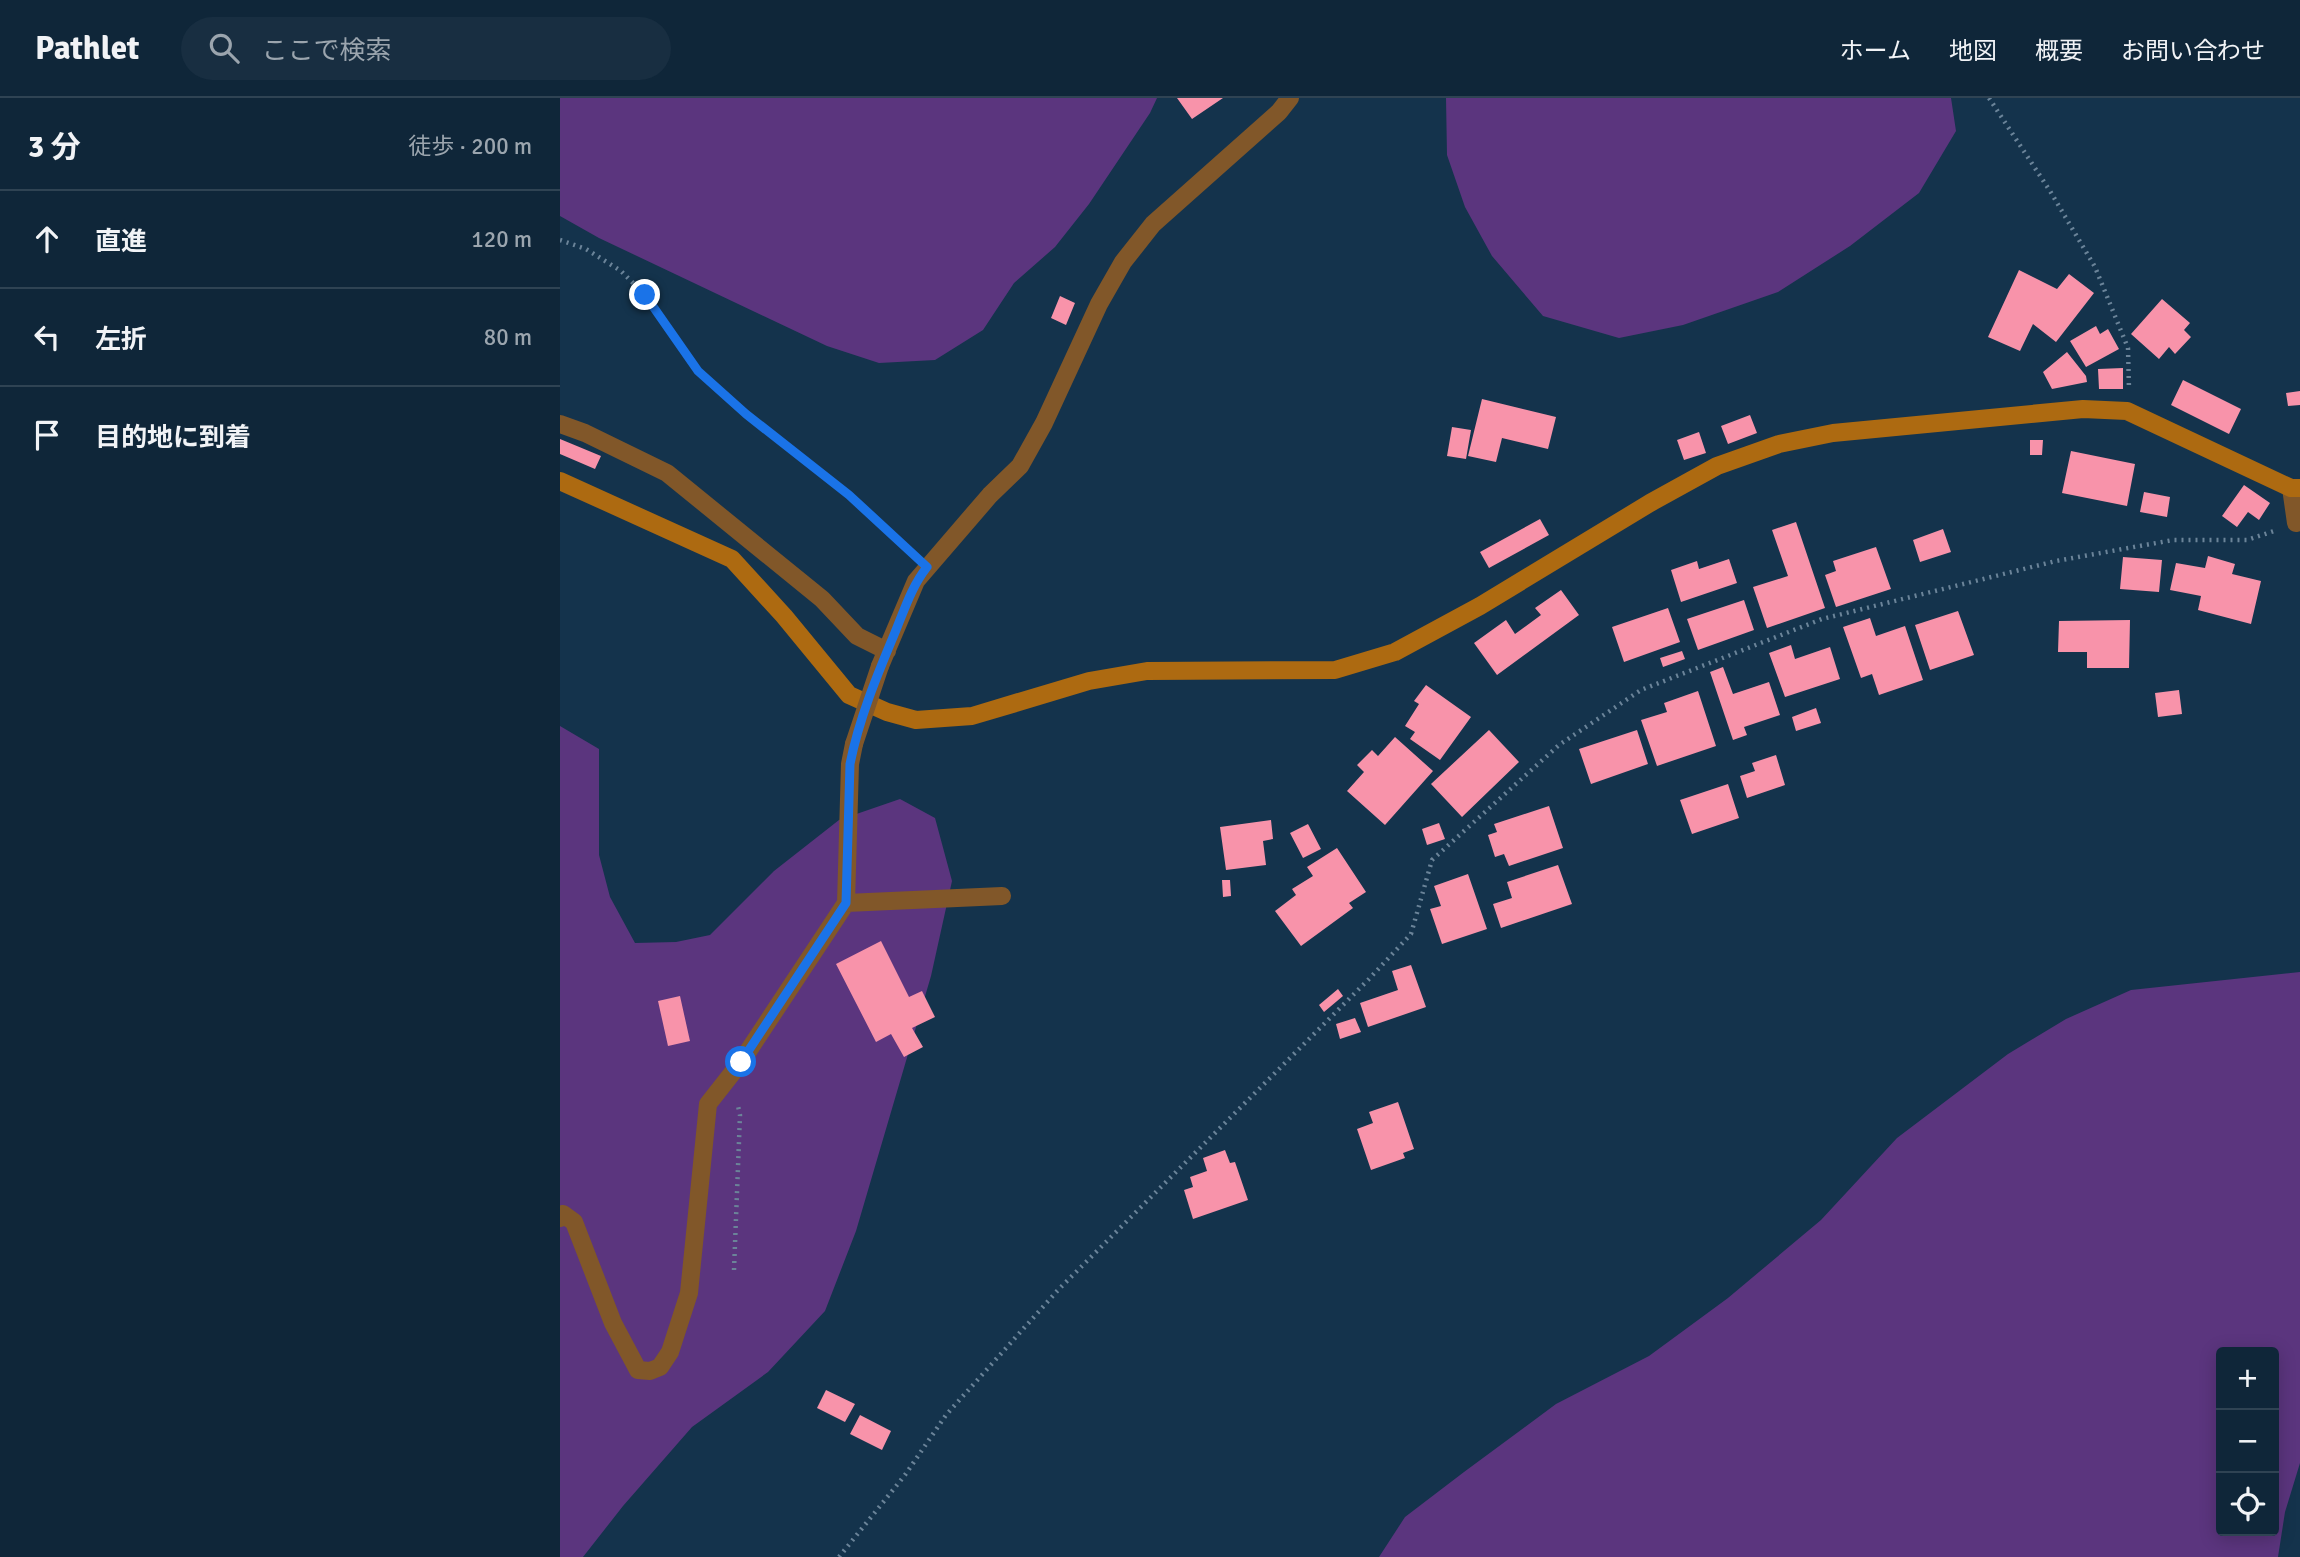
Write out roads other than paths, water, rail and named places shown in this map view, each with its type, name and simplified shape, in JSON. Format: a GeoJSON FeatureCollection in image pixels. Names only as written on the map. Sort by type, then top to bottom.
{"type":"FeatureCollection","features":[{"type":"Feature","properties":{"kind":"street"},"geometry":{"type":"LineString","coordinates":[[560,1218],[563,1214],[574,1222],[614,1324],[638,1370],[650,1371],[660,1367],[670,1352],[689,1293],[708,1104],[846,903],[850,764],[854,744],[884,658],[916,581],[990,495],[1020,466],[1044,423],[1099,304],[1123,262],[1153,223],[1279,112],[1290,98]]}},
{"type":"Feature","properties":{"kind":"street"},"geometry":{"type":"LineString","coordinates":[[560,481],[732,559],[784,616],[849,695],[887,712],[916,720],[972,716],[1089,681],[1147,671],[1335,670],[1395,652],[1480,606],[1650,503],[1717,466],[1779,444],[1833,433],[2083,409],[2127,411],[2295,488],[2298,523]]}},
{"type":"Feature","properties":{"kind":"street"},"geometry":{"type":"LineString","coordinates":[[560,424],[585,433],[667,473],[822,598],[857,636],[884,658]]}},
{"type":"Feature","properties":{"kind":"street"},"geometry":{"type":"LineString","coordinates":[[846,903],[1002,896]]}}]}
